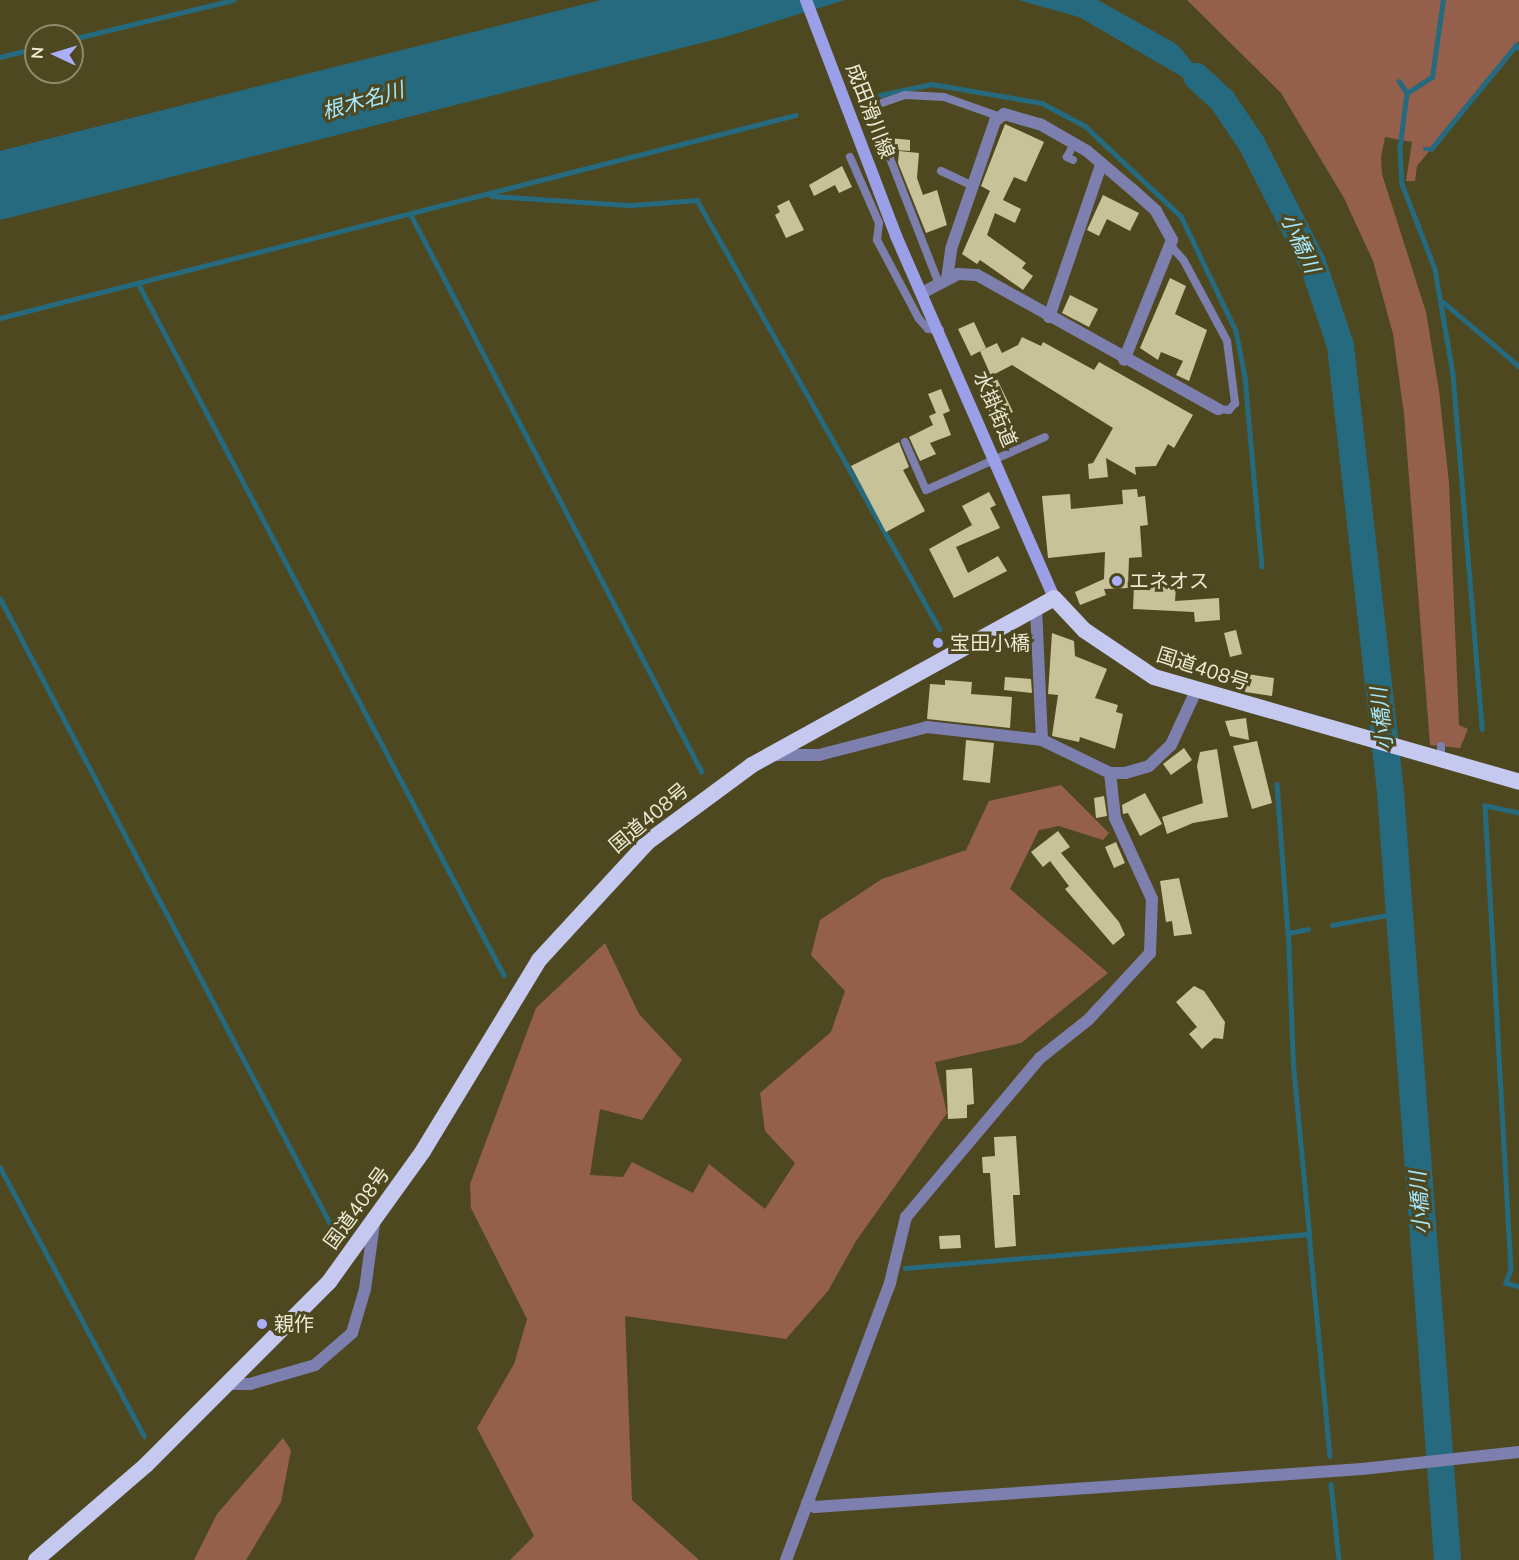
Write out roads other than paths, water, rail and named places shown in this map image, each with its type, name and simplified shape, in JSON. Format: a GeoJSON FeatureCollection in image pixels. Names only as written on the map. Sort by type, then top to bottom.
{"type":"FeatureCollection","features":[{"type":"Feature","properties":{"kind":"highway","name":"国道408号"},"geometry":{"type":"LineString","coordinates":[[36,1560],[146,1465],[329,1281],[374,1222],[539,960],[570,921],[649,841],[770,755],[1054,598],[1084,630],[1134,667],[1196,691],[1291,717],[1441,753],[1519,782]]}},
{"type":"Feature","properties":{"kind":"main road","name":"成田滑川線"},"geometry":{"type":"LineString","coordinates":[[806,0],[896,236]]}},
{"type":"Feature","properties":{"kind":"main road","name":"水掛街道"},"geometry":{"type":"LineString","coordinates":[[896,236],[941,330],[1054,598]]}},
{"type":"Feature","properties":{"kind":"street"},"geometry":{"type":"LineString","coordinates":[[943,282],[998,116],[1018,116],[1074,142],[1156,212],[1170,234],[1172,247],[1124,360]]}},
{"type":"Feature","properties":{"kind":"street"},"geometry":{"type":"LineString","coordinates":[[1048,316],[1101,165]]}},
{"type":"Feature","properties":{"kind":"street"},"geometry":{"type":"LineString","coordinates":[[922,293],[958,274],[977,275],[1124,360],[1218,409]]}},
{"type":"Feature","properties":{"kind":"street"},"geometry":{"type":"LineString","coordinates":[[1036,608],[1042,740]]}},
{"type":"Feature","properties":{"kind":"street"},"geometry":{"type":"LineString","coordinates":[[770,755],[819,755],[927,727],[1042,740],[1110,773],[1149,766],[1164,752],[1183,724],[1196,691]]}},
{"type":"Feature","properties":{"kind":"street"},"geometry":{"type":"LineString","coordinates":[[786,1560],[890,1283],[906,1218],[1040,1058],[1088,1020],[1150,953],[1152,899],[1115,818],[1110,773]]}},
{"type":"Feature","properties":{"kind":"street"},"geometry":{"type":"LineString","coordinates":[[229,1384],[250,1384],[315,1365],[352,1333],[365,1289],[374,1222]]}},
{"type":"Feature","properties":{"kind":"street"},"geometry":{"type":"LineString","coordinates":[[807,1503],[815,1507],[1362,1469],[1519,1452]]}},
{"type":"Feature","properties":{"kind":"lane"},"geometry":{"type":"LineString","coordinates":[[943,282],[870,107],[905,95],[944,97],[998,116]]}},
{"type":"Feature","properties":{"kind":"lane"},"geometry":{"type":"LineString","coordinates":[[1073,160],[1067,158],[1074,142]]}},
{"type":"Feature","properties":{"kind":"lane"},"geometry":{"type":"LineString","coordinates":[[850,157],[879,223],[877,240],[919,319],[928,329],[941,330]]}},
{"type":"Feature","properties":{"kind":"lane"},"geometry":{"type":"LineString","coordinates":[[941,171],[973,186]]}},
{"type":"Feature","properties":{"kind":"lane"},"geometry":{"type":"LineString","coordinates":[[1172,247],[1184,261],[1227,341],[1235,403],[1229,410],[1218,409]]}},
{"type":"Feature","properties":{"kind":"lane"},"geometry":{"type":"LineString","coordinates":[[905,442],[926,490],[1045,437]]}},
{"type":"Feature","properties":{"kind":"water","name":"根木名川"},"geometry":{"type":"Polygon","coordinates":[[[601,0],[845,0],[725,37],[0,220],[0,151],[601,0]]]}},
{"type":"Feature","properties":{"kind":"water"},"geometry":{"type":"Polygon","coordinates":[[[1018,0],[1098,0],[1178,45],[1222,100],[1079,17],[1018,0]]]}},
{"type":"Feature","properties":{"kind":"waterway"},"geometry":{"type":"LineString","coordinates":[[84,36],[233,0]]}},
{"type":"Feature","properties":{"kind":"waterway"},"geometry":{"type":"LineString","coordinates":[[1407,93],[1432,77],[1443,0]]}},
{"type":"Feature","properties":{"kind":"waterway"},"geometry":{"type":"LineString","coordinates":[[1425,149],[1431,149],[1516,45],[1519,48]]}},
{"type":"Feature","properties":{"kind":"waterway"},"geometry":{"type":"LineString","coordinates":[[0,57],[24,51]]}},
{"type":"Feature","properties":{"kind":"waterway","name":"小橋川"},"geometry":{"type":"LineString","coordinates":[[1196,76],[1222,100],[1251,143],[1312,262],[1340,345],[1390,793],[1447,1560]]}},
{"type":"Feature","properties":{"kind":"waterway"},"geometry":{"type":"LineString","coordinates":[[1399,81],[1407,93],[1400,148],[1402,184],[1435,269],[1453,374],[1482,729]]}},
{"type":"Feature","properties":{"kind":"waterway"},"geometry":{"type":"LineString","coordinates":[[880,95],[932,84],[1042,103],[1085,126],[1181,216],[1236,331],[1245,377],[1262,566]]}},
{"type":"Feature","properties":{"kind":"waterway"},"geometry":{"type":"LineString","coordinates":[[0,318],[795,115]]}},
{"type":"Feature","properties":{"kind":"waterway"},"geometry":{"type":"LineString","coordinates":[[491,196],[632,205],[697,200],[940,629]]}},
{"type":"Feature","properties":{"kind":"waterway"},"geometry":{"type":"LineString","coordinates":[[411,215],[702,772]]}},
{"type":"Feature","properties":{"kind":"waterway"},"geometry":{"type":"LineString","coordinates":[[138,283],[504,975]]}},
{"type":"Feature","properties":{"kind":"waterway"},"geometry":{"type":"LineString","coordinates":[[1443,302],[1519,366]]}},
{"type":"Feature","properties":{"kind":"waterway"},"geometry":{"type":"LineString","coordinates":[[0,598],[340,1242]]}},
{"type":"Feature","properties":{"kind":"waterway"},"geometry":{"type":"LineString","coordinates":[[1277,784],[1288,933]]}},
{"type":"Feature","properties":{"kind":"waterway"},"geometry":{"type":"LineString","coordinates":[[1519,813],[1485,806],[1511,1269],[1506,1283],[1519,1286]]}},
{"type":"Feature","properties":{"kind":"waterway"},"geometry":{"type":"LineString","coordinates":[[1332,925],[1399,913]]}},
{"type":"Feature","properties":{"kind":"waterway"},"geometry":{"type":"LineString","coordinates":[[905,1268],[1309,1234],[1293,1066],[1288,933],[1308,929]]}},
{"type":"Feature","properties":{"kind":"waterway"},"geometry":{"type":"LineString","coordinates":[[0,1167],[144,1436]]}},
{"type":"Feature","properties":{"kind":"waterway"},"geometry":{"type":"LineString","coordinates":[[1309,1234],[1330,1456]]}},
{"type":"Feature","properties":{"kind":"waterway"},"geometry":{"type":"LineString","coordinates":[[1331,1484],[1339,1560]]}},
{"type":"Feature","properties":{"kind":"place","name":"エネオス"},"geometry":{"type":"Point","coordinates":[1117,581]}},
{"type":"Feature","properties":{"kind":"place","name":"宝田小橋"},"geometry":{"type":"Point","coordinates":[938,643]}},
{"type":"Feature","properties":{"kind":"place","name":"親作"},"geometry":{"type":"Point","coordinates":[262,1324]}}]}
